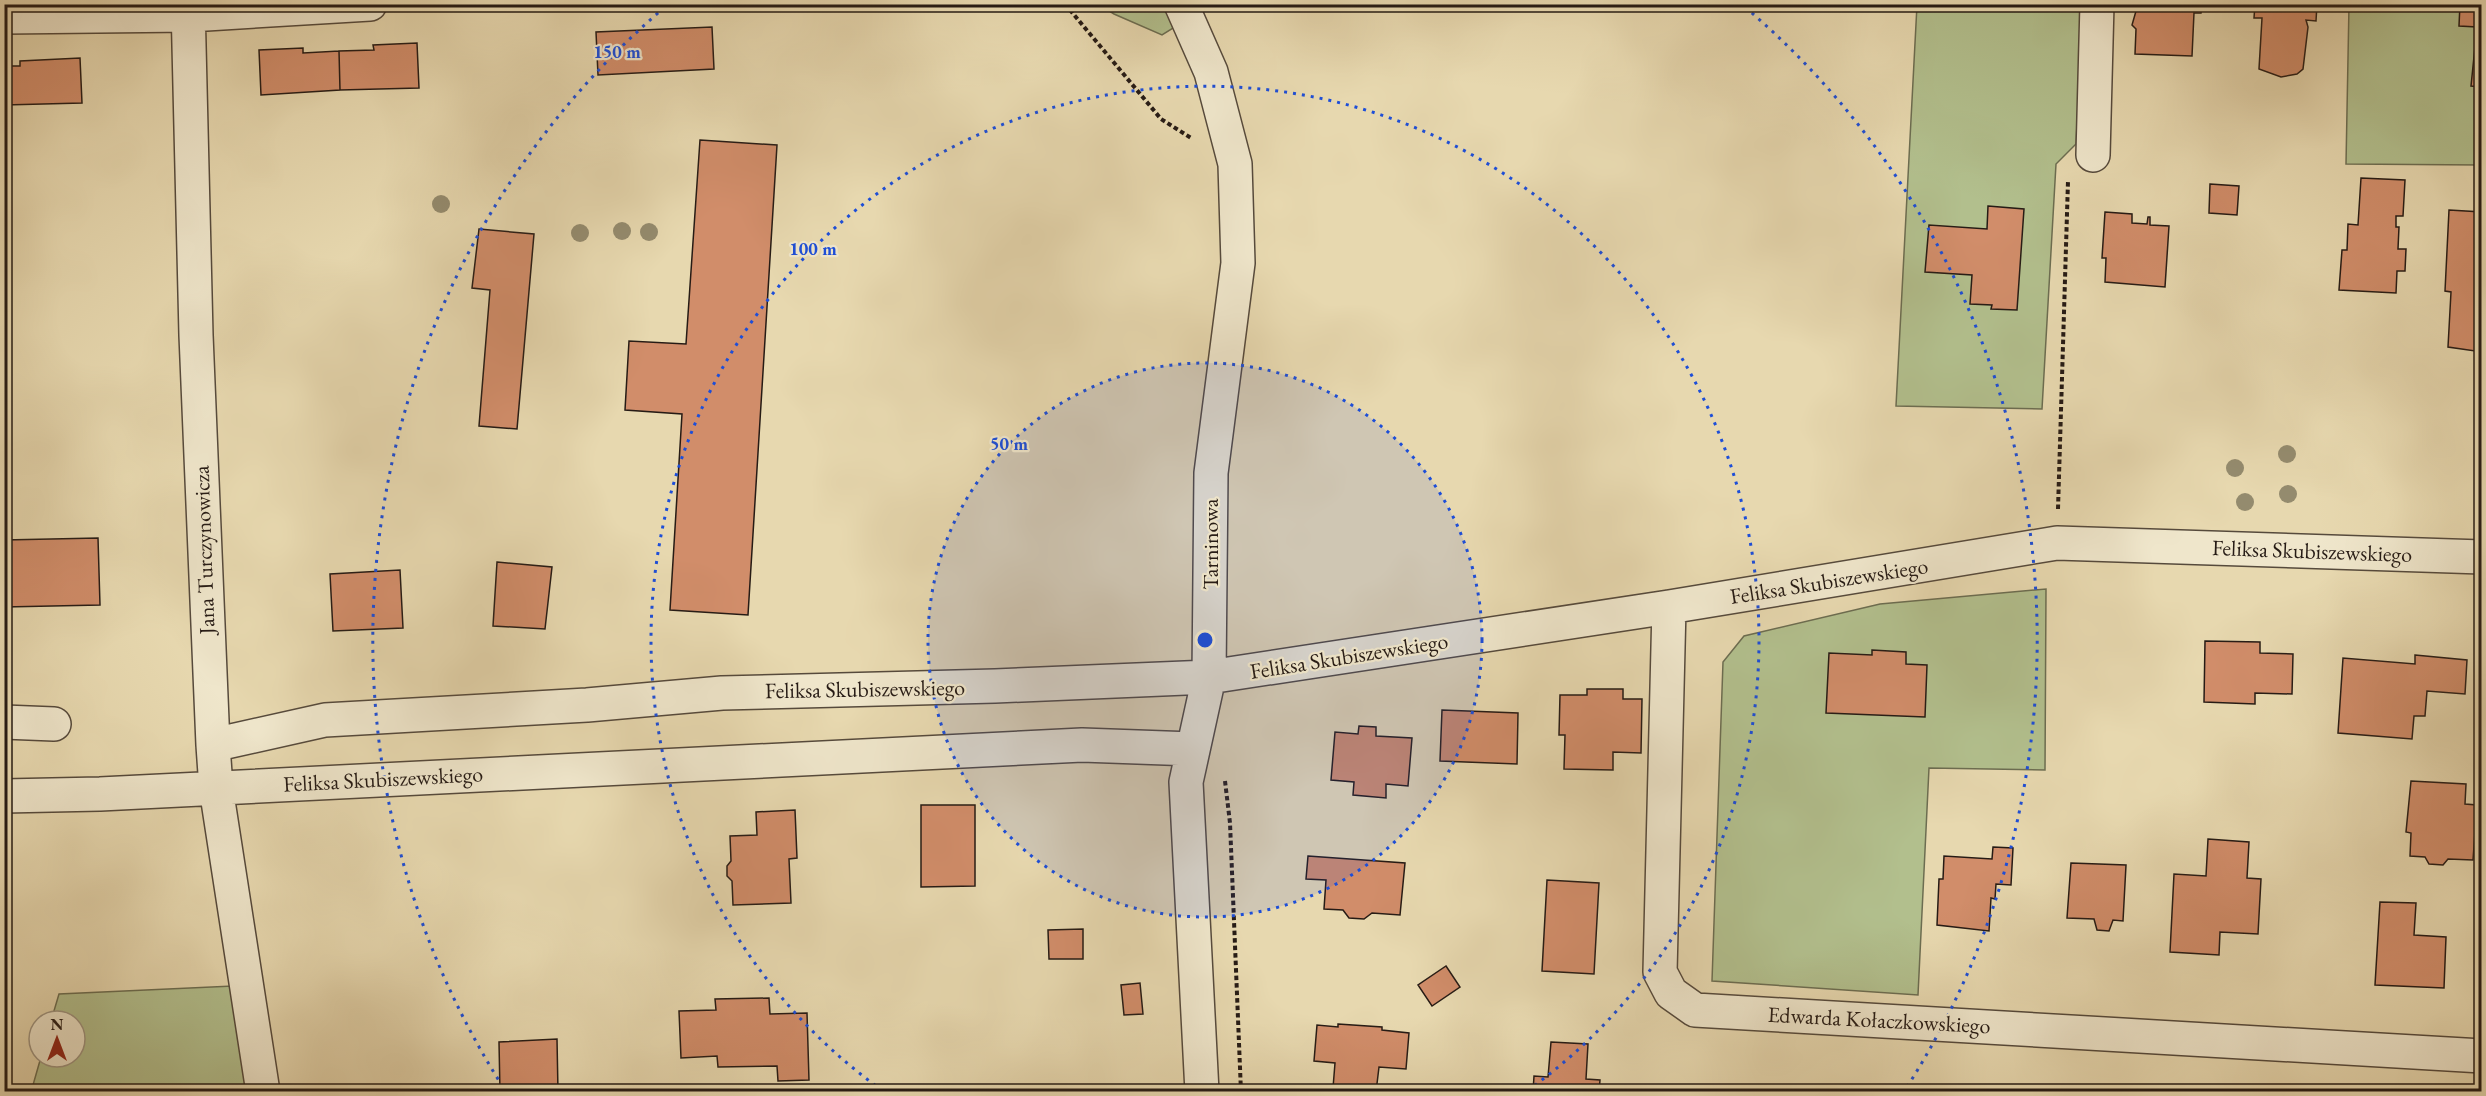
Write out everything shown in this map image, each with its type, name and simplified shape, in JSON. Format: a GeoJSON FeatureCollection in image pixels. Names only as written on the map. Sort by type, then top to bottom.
{"type":"FeatureCollection","features":[{"type":"Feature","properties":{"kind":"street"},"geometry":{"type":"LineString","coordinates":[[4,16],[369,4]]}},
{"type":"Feature","properties":{"kind":"street","name":"Tarninowa"},"geometry":{"type":"LineString","coordinates":[[1181,4],[1210,72],[1235,164],[1238,263],[1211,473],[1209,677],[1186,782],[1202,1092]]}},
{"type":"Feature","properties":{"kind":"street"},"geometry":{"type":"LineString","coordinates":[[2093,155],[2097,4]]}},
{"type":"Feature","properties":{"kind":"street","name":"Jana Turczynowicza"},"geometry":{"type":"LineString","coordinates":[[189,10],[196,335],[213,746],[216,788],[263,1092]]}},
{"type":"Feature","properties":{"kind":"street","name":"Feliksa Skubiszewskiego"},"geometry":{"type":"LineString","coordinates":[[213,746],[325,720],[587,705],[722,693],[995,686],[1209,677],[1670,607],[2057,543],[2481,557]]}},
{"type":"Feature","properties":{"kind":"street","name":"Edwarda Kołaczkowskiego"},"geometry":{"type":"LineString","coordinates":[[1670,607],[1660,972],[1671,993],[1695,1010],[2481,1056]]}},
{"type":"Feature","properties":{"kind":"street"},"geometry":{"type":"LineString","coordinates":[[4,722],[54,724]]}},
{"type":"Feature","properties":{"kind":"street","name":"Feliksa Skubiszewskiego"},"geometry":{"type":"LineString","coordinates":[[4,796],[216,788],[1070,746],[1193,748]]}},
{"type":"Feature","properties":{"kind":"path"},"geometry":{"type":"LineString","coordinates":[[1065,4],[1161,119],[1235,164]]}},
{"type":"Feature","properties":{"kind":"path"},"geometry":{"type":"LineString","coordinates":[[2057,543],[2069,168],[2093,155]]}},
{"type":"Feature","properties":{"kind":"green space"},"geometry":{"type":"Polygon","coordinates":[[[1100,5],[1164,5],[1178,25],[1162,35],[1114,14],[1100,5]]]}},
{"type":"Feature","properties":{"kind":"green space"},"geometry":{"type":"Polygon","coordinates":[[[1917,5],[2083,5],[2076,144],[2056,164],[2042,409],[1896,406],[1917,5]]]}},
{"type":"Feature","properties":{"kind":"green space"},"geometry":{"type":"Polygon","coordinates":[[[2349,5],[2481,5],[2481,165],[2346,164],[2349,5]]]}},
{"type":"Feature","properties":{"kind":"green space"},"geometry":{"type":"Polygon","coordinates":[[[2046,589],[2045,770],[1929,768],[1918,995],[1712,981],[1723,662],[1744,636],[1880,604],[2046,589]]]}},
{"type":"Feature","properties":{"kind":"green space"},"geometry":{"type":"Polygon","coordinates":[[[233,986],[250,1091],[31,1092],[38,1069],[87,1069],[87,1009],[55,1009],[59,994],[233,986]]]}},
{"type":"Feature","properties":{"kind":"building"},"geometry":{"type":"Polygon","coordinates":[[[2138,4],[2202,4],[2201,13],[2194,13],[2192,56],[2135,54],[2136,29],[2132,25],[2138,4]]]}},
{"type":"Feature","properties":{"kind":"building"},"geometry":{"type":"Polygon","coordinates":[[[2255,4],[2317,4],[2316,21],[2306,20],[2308,27],[2303,69],[2297,74],[2281,77],[2259,69],[2262,18],[2254,18],[2255,4]]]}},
{"type":"Feature","properties":{"kind":"building"},"geometry":{"type":"Polygon","coordinates":[[[2460,4],[2482,4],[2482,87],[2471,86],[2477,27],[2459,26],[2460,4]]]}},
{"type":"Feature","properties":{"kind":"building"},"geometry":{"type":"Polygon","coordinates":[[[712,27],[714,69],[598,75],[596,32],[712,27]]]}},
{"type":"Feature","properties":{"kind":"building"},"geometry":{"type":"Polygon","coordinates":[[[417,43],[419,88],[340,90],[339,51],[374,50],[373,45],[417,43]]]}},
{"type":"Feature","properties":{"kind":"building"},"geometry":{"type":"Polygon","coordinates":[[[303,48],[303,53],[339,51],[340,90],[261,95],[259,50],[303,48]]]}},
{"type":"Feature","properties":{"kind":"building"},"geometry":{"type":"Polygon","coordinates":[[[80,58],[82,103],[4,105],[4,66],[20,66],[20,61],[80,58]]]}},
{"type":"Feature","properties":{"kind":"building"},"geometry":{"type":"Polygon","coordinates":[[[700,140],[777,145],[748,615],[670,610],[682,414],[625,410],[629,341],[686,344],[700,140]]]}},
{"type":"Feature","properties":{"kind":"building"},"geometry":{"type":"Polygon","coordinates":[[[2361,178],[2405,180],[2403,216],[2396,216],[2396,227],[2399,227],[2398,249],[2406,249],[2405,271],[2397,271],[2396,293],[2339,290],[2342,250],[2347,250],[2348,224],[2358,225],[2361,178]]]}},
{"type":"Feature","properties":{"kind":"building"},"geometry":{"type":"Polygon","coordinates":[[[2210,184],[2239,186],[2237,215],[2209,213],[2210,184]]]}},
{"type":"Feature","properties":{"kind":"building"},"geometry":{"type":"Polygon","coordinates":[[[1988,206],[2024,209],[2017,310],[1991,309],[1992,305],[1970,304],[1972,275],[1925,272],[1929,225],[1987,229],[1988,206]]]}},
{"type":"Feature","properties":{"kind":"building"},"geometry":{"type":"Polygon","coordinates":[[[2449,210],[2482,212],[2482,352],[2448,347],[2451,292],[2445,291],[2449,210]]]}},
{"type":"Feature","properties":{"kind":"building"},"geometry":{"type":"Polygon","coordinates":[[[2105,212],[2132,214],[2132,223],[2147,224],[2148,217],[2150,217],[2150,225],[2169,226],[2165,287],[2105,282],[2106,258],[2102,258],[2105,212]]]}},
{"type":"Feature","properties":{"kind":"building"},"geometry":{"type":"Polygon","coordinates":[[[479,229],[534,234],[517,429],[479,426],[490,290],[472,288],[479,229]]]}},
{"type":"Feature","properties":{"kind":"building"},"geometry":{"type":"Polygon","coordinates":[[[98,538],[100,605],[4,607],[4,540],[98,538]]]}},
{"type":"Feature","properties":{"kind":"building"},"geometry":{"type":"Polygon","coordinates":[[[497,562],[552,567],[545,629],[493,626],[497,562]]]}},
{"type":"Feature","properties":{"kind":"building"},"geometry":{"type":"Polygon","coordinates":[[[400,570],[403,628],[333,631],[330,574],[400,570]]]}},
{"type":"Feature","properties":{"kind":"building"},"geometry":{"type":"Polygon","coordinates":[[[2205,641],[2260,642],[2260,653],[2293,654],[2292,694],[2255,693],[2255,704],[2204,702],[2205,641]]]}},
{"type":"Feature","properties":{"kind":"building"},"geometry":{"type":"Polygon","coordinates":[[[1872,650],[1906,652],[1906,664],[1927,665],[1925,717],[1826,713],[1829,653],[1872,655],[1872,650]]]}},
{"type":"Feature","properties":{"kind":"building"},"geometry":{"type":"Polygon","coordinates":[[[2415,655],[2467,660],[2465,694],[2427,691],[2425,716],[2414,716],[2412,739],[2338,733],[2343,658],[2415,664],[2415,655]]]}},
{"type":"Feature","properties":{"kind":"building"},"geometry":{"type":"Polygon","coordinates":[[[1587,689],[1623,689],[1623,699],[1642,699],[1641,753],[1613,752],[1613,770],[1564,769],[1565,735],[1559,735],[1560,695],[1587,695],[1587,689]]]}},
{"type":"Feature","properties":{"kind":"building"},"geometry":{"type":"Polygon","coordinates":[[[1442,710],[1518,713],[1517,764],[1440,761],[1442,710]]]}},
{"type":"Feature","properties":{"kind":"building"},"geometry":{"type":"Polygon","coordinates":[[[1359,726],[1376,727],[1376,736],[1412,738],[1408,786],[1386,784],[1386,798],[1353,795],[1354,782],[1331,780],[1335,732],[1358,734],[1359,726]]]}},
{"type":"Feature","properties":{"kind":"building"},"geometry":{"type":"Polygon","coordinates":[[[2411,781],[2466,784],[2465,804],[2477,805],[2473,860],[2448,859],[2443,865],[2429,864],[2425,857],[2410,856],[2411,833],[2406,832],[2411,781]]]}},
{"type":"Feature","properties":{"kind":"building"},"geometry":{"type":"Polygon","coordinates":[[[921,805],[975,805],[975,886],[921,887],[921,805]]]}},
{"type":"Feature","properties":{"kind":"building"},"geometry":{"type":"Polygon","coordinates":[[[795,810],[797,858],[789,859],[791,903],[733,905],[732,881],[727,876],[727,866],[731,861],[730,836],[757,835],[756,812],[795,810]]]}},
{"type":"Feature","properties":{"kind":"building"},"geometry":{"type":"Polygon","coordinates":[[[2208,839],[2249,842],[2247,878],[2261,879],[2258,934],[2220,932],[2219,955],[2170,952],[2174,874],[2206,876],[2208,839]]]}},
{"type":"Feature","properties":{"kind":"building"},"geometry":{"type":"Polygon","coordinates":[[[1993,847],[2013,848],[2011,885],[1996,884],[1995,899],[1991,898],[1989,931],[1937,925],[1939,879],[1943,879],[1944,856],[1992,859],[1993,847]]]}},
{"type":"Feature","properties":{"kind":"building"},"geometry":{"type":"Polygon","coordinates":[[[1308,856],[1405,863],[1400,915],[1372,913],[1364,919],[1349,918],[1343,910],[1324,909],[1326,880],[1306,879],[1308,856]]]}},
{"type":"Feature","properties":{"kind":"building"},"geometry":{"type":"Polygon","coordinates":[[[2071,863],[2126,865],[2123,921],[2113,920],[2109,931],[2097,930],[2094,919],[2067,918],[2071,863]]]}},
{"type":"Feature","properties":{"kind":"building"},"geometry":{"type":"Polygon","coordinates":[[[1547,880],[1599,883],[1594,974],[1542,971],[1547,880]]]}},
{"type":"Feature","properties":{"kind":"building"},"geometry":{"type":"Polygon","coordinates":[[[2380,902],[2416,903],[2414,935],[2446,937],[2444,988],[2375,985],[2380,902]]]}},
{"type":"Feature","properties":{"kind":"building"},"geometry":{"type":"Polygon","coordinates":[[[1083,929],[1083,959],[1049,959],[1048,930],[1083,929]]]}},
{"type":"Feature","properties":{"kind":"building"},"geometry":{"type":"Polygon","coordinates":[[[1446,966],[1460,987],[1432,1006],[1418,985],[1446,966]]]}},
{"type":"Feature","properties":{"kind":"building"},"geometry":{"type":"Polygon","coordinates":[[[1140,983],[1143,1014],[1124,1015],[1121,985],[1140,983]]]}},
{"type":"Feature","properties":{"kind":"building"},"geometry":{"type":"Polygon","coordinates":[[[769,998],[770,1014],[807,1013],[809,1080],[778,1081],[777,1066],[718,1067],[717,1056],[681,1058],[679,1011],[716,1010],[715,999],[769,998]]]}},
{"type":"Feature","properties":{"kind":"building"},"geometry":{"type":"Polygon","coordinates":[[[1338,1024],[1382,1027],[1382,1030],[1409,1033],[1406,1069],[1379,1067],[1376,1092],[1333,1088],[1335,1063],[1314,1061],[1317,1025],[1338,1027],[1338,1024]]]}},
{"type":"Feature","properties":{"kind":"building"},"geometry":{"type":"Polygon","coordinates":[[[557,1039],[558,1092],[500,1092],[499,1042],[557,1039]]]}},
{"type":"Feature","properties":{"kind":"building"},"geometry":{"type":"Polygon","coordinates":[[[1551,1042],[1588,1044],[1586,1079],[1600,1080],[1599,1092],[1533,1092],[1534,1076],[1548,1077],[1551,1042]]]}}]}
